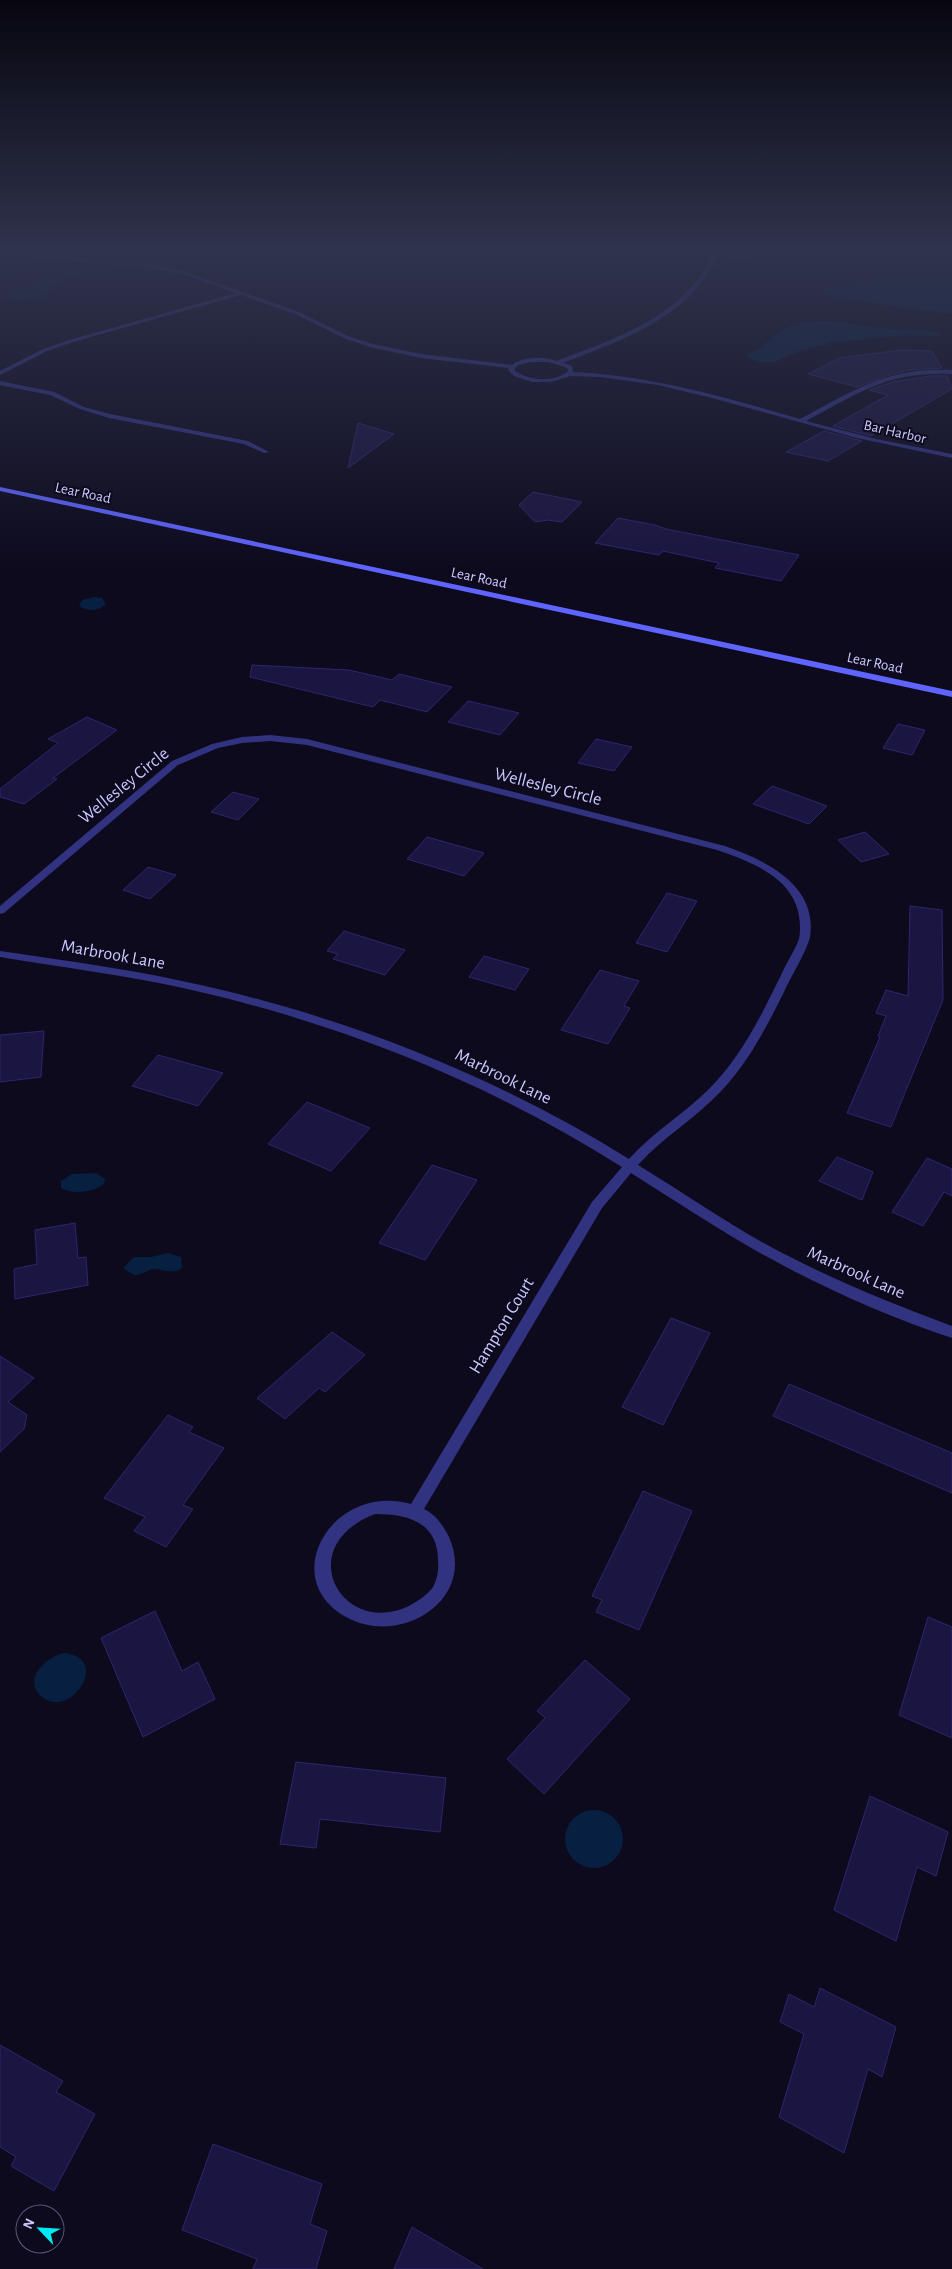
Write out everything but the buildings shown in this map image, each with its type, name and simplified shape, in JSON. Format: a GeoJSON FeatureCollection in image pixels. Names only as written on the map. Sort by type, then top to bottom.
{"type":"FeatureCollection","features":[{"type":"Feature","properties":{"kind":"street"},"geometry":{"type":"LineString","coordinates":[[0,373],[29,358]]}},
{"type":"Feature","properties":{"kind":"street"},"geometry":{"type":"LineString","coordinates":[[441,358],[512,367],[531,360],[559,362],[570,367],[570,374]]}},
{"type":"Feature","properties":{"kind":"street"},"geometry":{"type":"LineString","coordinates":[[559,362],[569,358]]}},
{"type":"Feature","properties":{"kind":"street","name":"Bar Harbor"},"geometry":{"type":"LineString","coordinates":[[512,367],[514,374],[528,379],[557,379],[570,374],[639,379],[690,388],[865,438],[952,456]]}},
{"type":"Feature","properties":{"kind":"street"},"geometry":{"type":"LineString","coordinates":[[801,421],[867,387],[892,377],[924,371],[952,372]]}},
{"type":"Feature","properties":{"kind":"street"},"geometry":{"type":"LineString","coordinates":[[0,382],[52,393],[94,412],[246,442],[266,452]]}},
{"type":"Feature","properties":{"kind":"street","name":"Lear Road"},"geometry":{"type":"LineString","coordinates":[[0,489],[952,694]]}},
{"type":"Feature","properties":{"kind":"street","name":"Wellesley Circle"},"geometry":{"type":"LineString","coordinates":[[0,911],[175,763],[215,746],[242,740],[270,738],[307,742],[721,848],[749,858],[780,877],[796,894],[805,913],[804,940],[754,1037],[737,1064],[700,1105],[651,1144],[629,1166]]}},
{"type":"Feature","properties":{"kind":"street","name":"Marbrook Lane"},"geometry":{"type":"LineString","coordinates":[[0,954],[184,985],[273,1007],[362,1035],[450,1070],[537,1112],[629,1166],[741,1236],[811,1273],[887,1308],[952,1332]]}},
{"type":"Feature","properties":{"kind":"street","name":"Hampton Court"},"geometry":{"type":"LineString","coordinates":[[414,1512],[597,1205],[629,1166]]}},
{"type":"Feature","properties":{"kind":"street"},"geometry":{"type":"LineString","coordinates":[[375,1507],[395,1507],[414,1512],[430,1522],[442,1537],[447,1555],[446,1574],[439,1592],[424,1606],[406,1616],[385,1621],[364,1619],[345,1610],[331,1596],[323,1579],[322,1560],[328,1542],[339,1526],[362,1512],[375,1507]]}},
{"type":"Feature","properties":{"kind":"water"},"geometry":{"type":"Polygon","coordinates":[[[749,358],[784,358],[774,362],[759,362],[749,358]]]}},
{"type":"Feature","properties":{"kind":"water"},"geometry":{"type":"Polygon","coordinates":[[[94,597],[102,598],[106,604],[93,610],[79,606],[82,600],[94,597]]]}},
{"type":"Feature","properties":{"kind":"water"},"geometry":{"type":"Polygon","coordinates":[[[96,1173],[105,1179],[104,1184],[100,1187],[83,1192],[61,1188],[61,1181],[72,1174],[96,1173]]]}},
{"type":"Feature","properties":{"kind":"water"},"geometry":{"type":"Polygon","coordinates":[[[168,1253],[181,1257],[182,1268],[175,1271],[154,1269],[134,1275],[123,1268],[134,1257],[151,1257],[168,1253]]]}},
{"type":"Feature","properties":{"kind":"water"},"geometry":{"type":"Polygon","coordinates":[[[65,1653],[79,1658],[85,1666],[86,1676],[82,1686],[74,1695],[64,1701],[53,1702],[42,1697],[36,1690],[35,1676],[44,1663],[65,1653]]]}},
{"type":"Feature","properties":{"kind":"water"},"geometry":{"type":"Polygon","coordinates":[[[594,1810],[605,1812],[615,1818],[621,1828],[623,1839],[621,1850],[615,1860],[605,1866],[594,1868],[583,1866],[573,1860],[567,1850],[565,1839],[567,1828],[573,1818],[583,1812],[594,1810]]]}}]}
